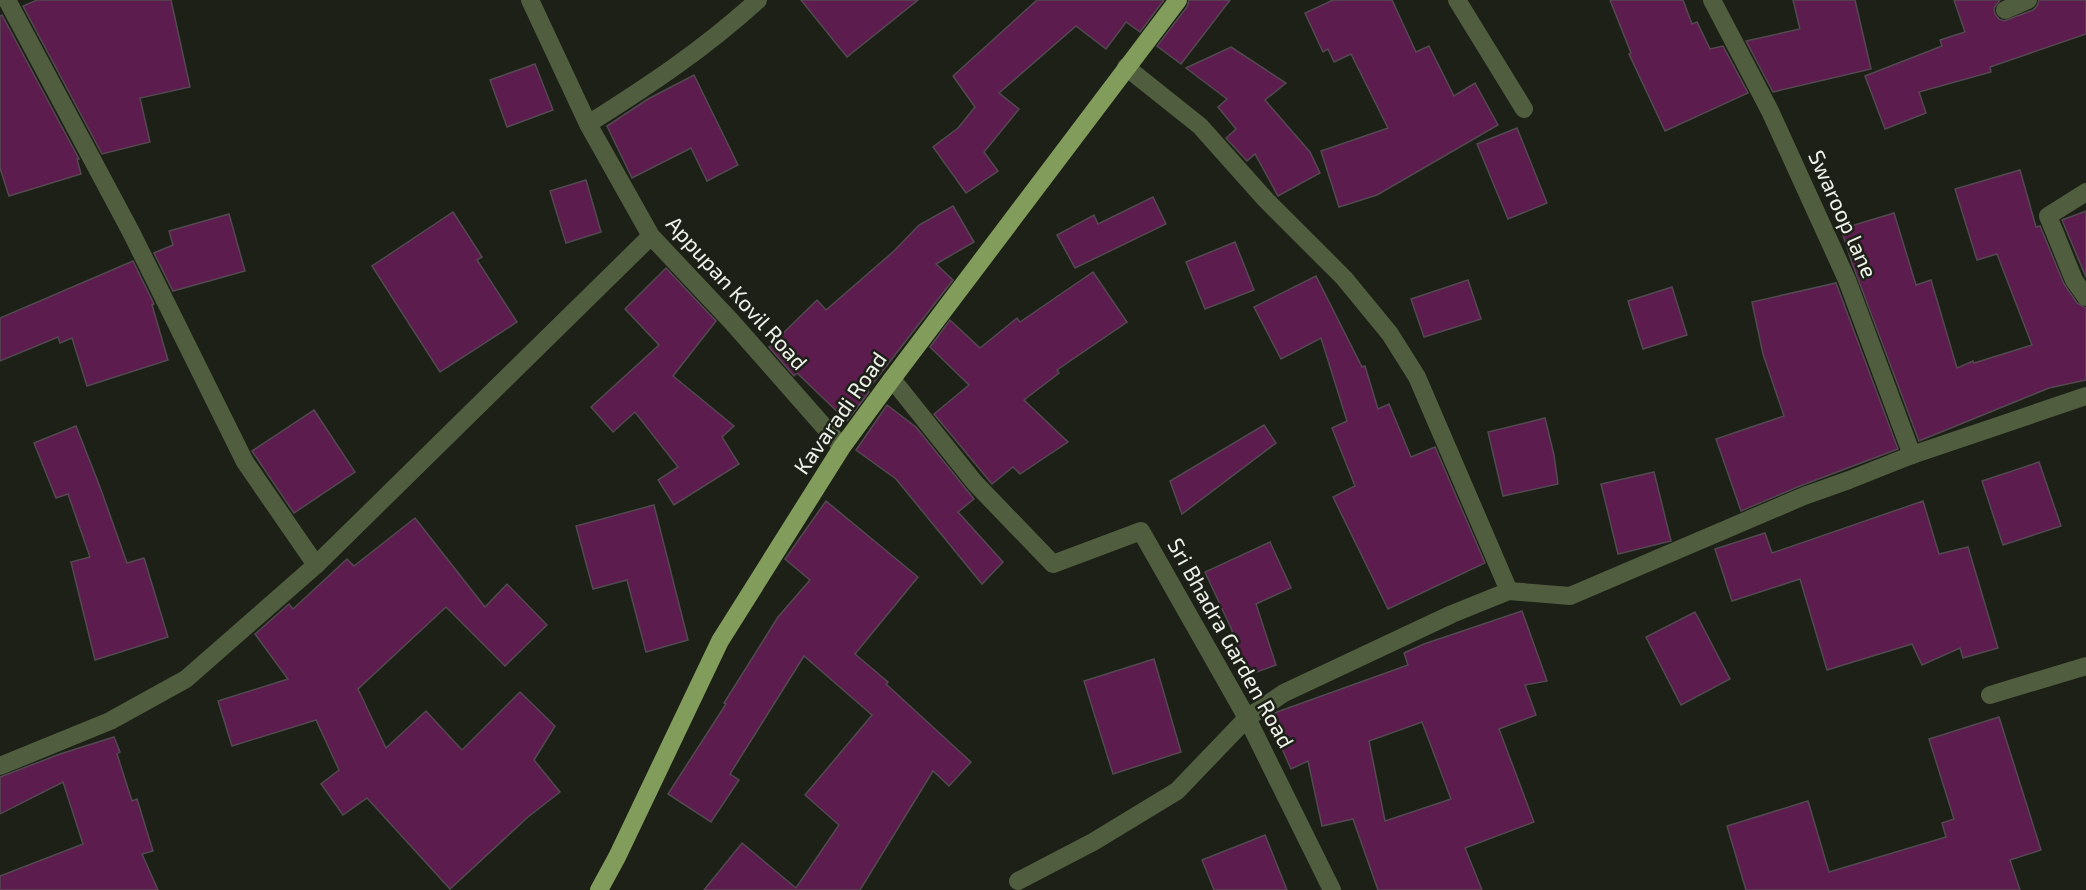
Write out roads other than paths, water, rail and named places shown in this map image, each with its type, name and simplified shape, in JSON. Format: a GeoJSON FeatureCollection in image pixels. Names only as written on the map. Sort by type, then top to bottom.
{"type":"FeatureCollection","features":[{"type":"Feature","properties":{"kind":"main road","name":"Kavaradi Road"},"geometry":{"type":"LineString","coordinates":[[599,890],[720,641],[842,447],[1178,0]]}},
{"type":"Feature","properties":{"kind":"street"},"geometry":{"type":"LineString","coordinates":[[7,0],[131,232],[245,462],[316,565]]}},
{"type":"Feature","properties":{"kind":"street","name":"Appupan Kovil Road"},"geometry":{"type":"LineString","coordinates":[[530,0],[588,124],[651,236],[731,321],[842,447]]}},
{"type":"Feature","properties":{"kind":"street"},"geometry":{"type":"LineString","coordinates":[[588,124],[665,75],[723,32],[758,0]]}},
{"type":"Feature","properties":{"kind":"street"},"geometry":{"type":"LineString","coordinates":[[1457,0],[1524,109]]}},
{"type":"Feature","properties":{"kind":"street","name":"Swaroop lane"},"geometry":{"type":"LineString","coordinates":[[1712,0],[1770,111],[1847,280],[1912,455]]}},
{"type":"Feature","properties":{"kind":"street"},"geometry":{"type":"LineString","coordinates":[[2005,10],[2028,0]]}},
{"type":"Feature","properties":{"kind":"street"},"geometry":{"type":"LineString","coordinates":[[1126,67],[1200,126],[1266,200],[1344,278],[1390,334],[1417,377],[1509,591]]}},
{"type":"Feature","properties":{"kind":"street"},"geometry":{"type":"LineString","coordinates":[[2086,192],[2048,216],[2074,280],[2086,297]]}},
{"type":"Feature","properties":{"kind":"street"},"geometry":{"type":"LineString","coordinates":[[0,766],[110,721],[186,679],[316,565],[651,236]]}},
{"type":"Feature","properties":{"kind":"street","name":"Sri Bhadra Garden Road"},"geometry":{"type":"LineString","coordinates":[[892,378],[975,483],[1053,564],[1141,531],[1247,718],[1332,890]]}},
{"type":"Feature","properties":{"kind":"street"},"geometry":{"type":"LineString","coordinates":[[1018,881],[1093,842],[1177,791],[1247,718],[1284,693],[1452,614],[1509,591],[1570,596],[1804,496],[1912,455],[2086,396]]}},
{"type":"Feature","properties":{"kind":"street"},"geometry":{"type":"LineString","coordinates":[[1990,695],[2086,666]]}}]}
